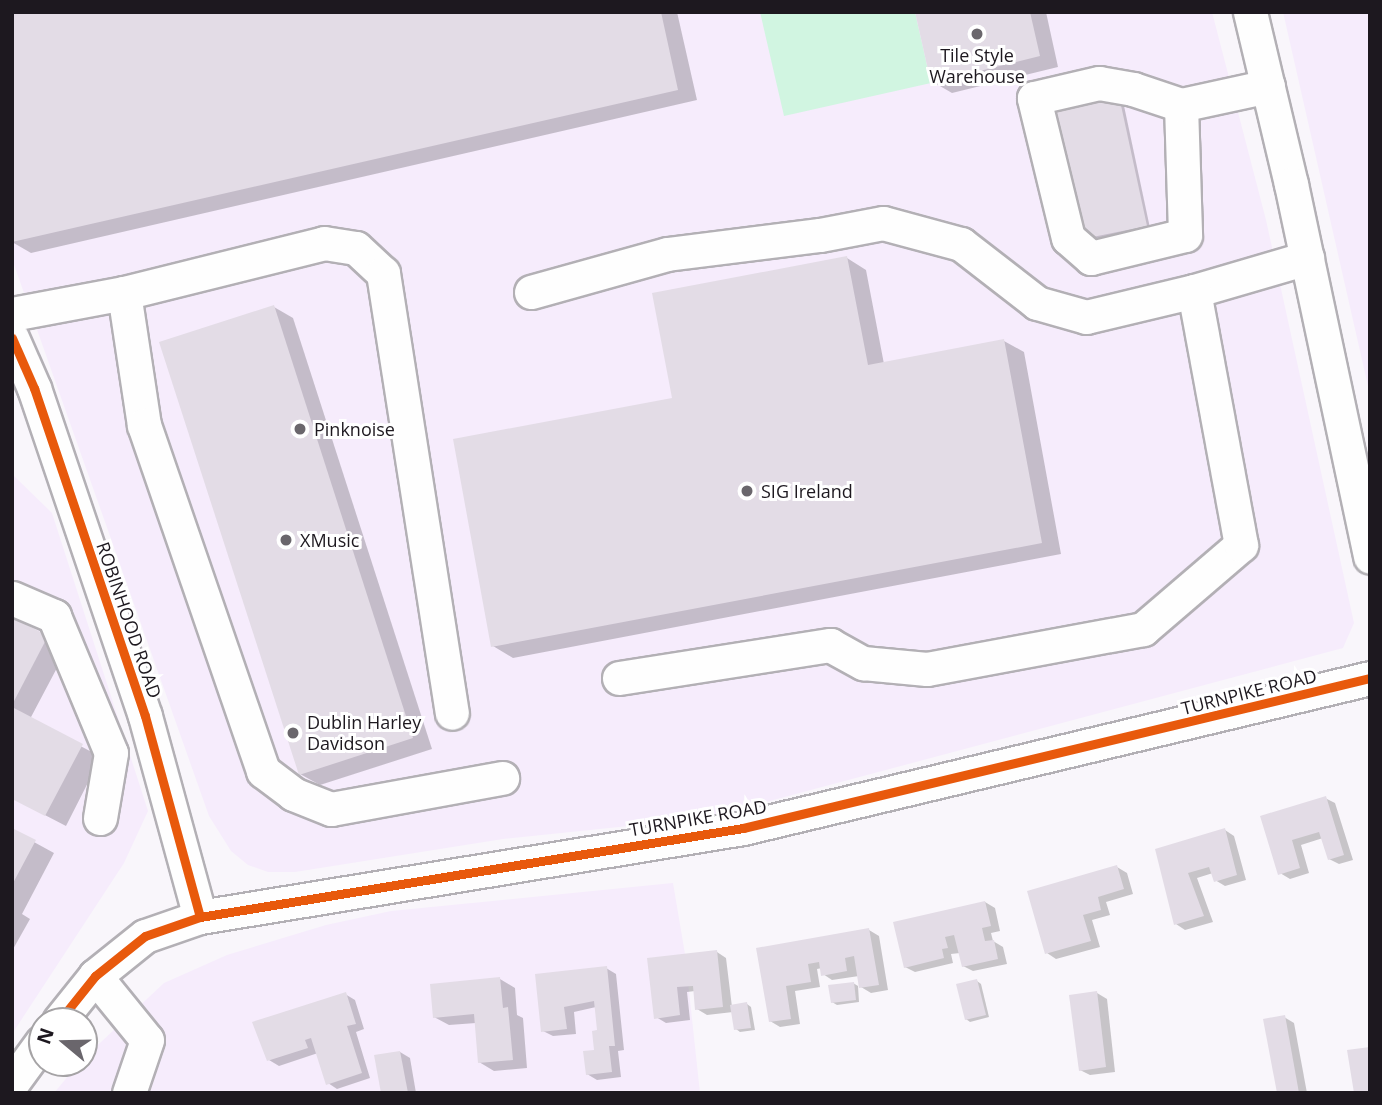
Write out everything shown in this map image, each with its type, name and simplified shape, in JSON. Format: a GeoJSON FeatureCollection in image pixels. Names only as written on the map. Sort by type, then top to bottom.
{"type":"FeatureCollection","features":[{"type":"Feature","properties":{"kind":"street"},"geometry":{"type":"LineString","coordinates":[[1250,12],[1307,258],[1370,557]]}},
{"type":"Feature","properties":{"kind":"street"},"geometry":{"type":"LineString","coordinates":[[1181,105],[1185,235],[1091,258],[1068,238],[1034,98],[1099,83],[1133,89],[1181,105],[1268,86]]}},
{"type":"Feature","properties":{"kind":"street"},"geometry":{"type":"LineString","coordinates":[[531,292],[667,254],[820,235],[883,223],[961,244],[1037,303],[1086,317],[1194,291],[1307,258]]}},
{"type":"Feature","properties":{"kind":"street"},"geometry":{"type":"LineString","coordinates":[[12,314],[124,293],[324,243],[356,248],[383,273],[452,713]]}},
{"type":"Feature","properties":{"kind":"street"},"geometry":{"type":"LineString","coordinates":[[619,678],[830,645],[863,663],[927,669],[1143,629],[1241,545],[1194,291]]}},
{"type":"Feature","properties":{"kind":"street"},"geometry":{"type":"LineString","coordinates":[[124,293],[144,425],[263,771],[293,794],[331,808],[502,778]]}},
{"type":"Feature","properties":{"kind":"street","name":"ROBINHOOD ROAD"},"geometry":{"type":"LineString","coordinates":[[12,338],[23,393],[145,716],[200,917]]}},
{"type":"Feature","properties":{"kind":"street"},"geometry":{"type":"LineString","coordinates":[[12,598],[54,616],[111,754],[100,818]]}},
{"type":"Feature","properties":{"kind":"street","name":"TURNPIKE ROAD"},"geometry":{"type":"LineString","coordinates":[[70,1007],[95,976],[145,936],[200,917],[743,828],[1370,678]]}},
{"type":"Feature","properties":{"kind":"street"},"geometry":{"type":"LineString","coordinates":[[95,976],[147,1040],[129,1093]]}},
{"type":"Feature","properties":{"kind":"street"},"geometry":{"type":"LineString","coordinates":[[12,1083],[28,1061]]}},
{"type":"Feature","properties":{"kind":"shaded area"},"geometry":{"type":"Polygon","coordinates":[[[12,12],[1212,12],[1266,220],[1354,623],[1343,648],[706,818],[503,839],[295,872],[268,872],[248,865],[231,851],[209,816],[12,259],[12,12]]]}},
{"type":"Feature","properties":{"kind":"shaded area"},"geometry":{"type":"Polygon","coordinates":[[[1283,12],[1370,12],[1370,395],[1283,12]]]}},
{"type":"Feature","properties":{"kind":"shaded area"},"geometry":{"type":"Polygon","coordinates":[[[12,474],[52,513],[148,811],[124,863],[12,1034],[12,474]]]}},
{"type":"Feature","properties":{"kind":"shaded area"},"geometry":{"type":"Polygon","coordinates":[[[673,883],[685,954],[700,1093],[54,1093],[67,1077],[98,1077],[98,1045],[164,983],[227,955],[326,925],[391,911],[673,883]]]}},
{"type":"Feature","properties":{"kind":"green space"},"geometry":{"type":"Polygon","coordinates":[[[760,12],[915,12],[931,83],[784,116],[760,12]]]}},
{"type":"Feature","properties":{"kind":"building"},"geometry":{"type":"Polygon","coordinates":[[[12,12],[661,12],[678,90],[12,242],[12,12]]]}},
{"type":"Feature","properties":{"kind":"building","name":"Tile Style Warehouse"},"geometry":{"type":"Polygon","coordinates":[[[915,12],[1030,12],[1040,56],[931,83],[915,12]]]}},
{"type":"Feature","properties":{"kind":"building"},"geometry":{"type":"Polygon","coordinates":[[[1119,96],[1147,226],[1078,240],[1051,111],[1119,96]]]}},
{"type":"Feature","properties":{"kind":"building","name":"SIG Ireland"},"geometry":{"type":"Polygon","coordinates":[[[847,256],[868,365],[1004,339],[1042,543],[491,647],[453,439],[672,398],[652,293],[847,256]]]}},
{"type":"Feature","properties":{"kind":"building","name":"XMusic"},"geometry":{"type":"Polygon","coordinates":[[[274,305],[413,738],[299,775],[159,342],[274,305]]]}},
{"type":"Feature","properties":{"kind":"building"},"geometry":{"type":"Polygon","coordinates":[[[12,617],[48,636],[12,705],[12,617]]]}},
{"type":"Feature","properties":{"kind":"building"},"geometry":{"type":"Polygon","coordinates":[[[12,707],[83,744],[45,816],[12,799],[12,707]]]}},
{"type":"Feature","properties":{"kind":"building"},"geometry":{"type":"Polygon","coordinates":[[[1326,796],[1344,855],[1328,860],[1319,832],[1292,840],[1300,868],[1278,875],[1260,816],[1326,796]]]}},
{"type":"Feature","properties":{"kind":"building"},"geometry":{"type":"Polygon","coordinates":[[[12,828],[36,840],[12,885],[12,828]]]}},
{"type":"Feature","properties":{"kind":"building"},"geometry":{"type":"Polygon","coordinates":[[[1225,828],[1237,875],[1214,882],[1209,867],[1188,873],[1204,916],[1174,925],[1155,849],[1225,828]]]}},
{"type":"Feature","properties":{"kind":"building"},"geometry":{"type":"Polygon","coordinates":[[[1117,865],[1124,889],[1098,897],[1101,910],[1083,915],[1091,941],[1045,954],[1027,891],[1117,865]]]}},
{"type":"Feature","properties":{"kind":"building"},"geometry":{"type":"Polygon","coordinates":[[[985,901],[991,926],[982,928],[985,941],[994,940],[998,959],[962,967],[954,935],[945,937],[948,948],[942,949],[944,958],[904,968],[893,922],[985,901]]]}},
{"type":"Feature","properties":{"kind":"building"},"geometry":{"type":"Polygon","coordinates":[[[869,928],[879,985],[859,988],[854,956],[845,958],[847,971],[821,976],[819,962],[808,964],[811,982],[786,986],[791,1019],[769,1022],[756,948],[869,928]]]}},
{"type":"Feature","properties":{"kind":"building"},"geometry":{"type":"Polygon","coordinates":[[[717,950],[723,1007],[695,1010],[693,986],[677,987],[680,1015],[654,1019],[647,958],[717,950]]]}},
{"type":"Feature","properties":{"kind":"building"},"geometry":{"type":"Polygon","coordinates":[[[607,966],[615,1046],[609,1046],[612,1072],[586,1075],[583,1051],[594,1050],[592,1031],[597,1030],[594,1001],[564,1007],[567,1029],[541,1032],[535,974],[607,966]]]}},
{"type":"Feature","properties":{"kind":"building"},"geometry":{"type":"Polygon","coordinates":[[[500,977],[503,1008],[508,1007],[513,1060],[478,1063],[474,1014],[433,1018],[430,984],[500,977]]]}},
{"type":"Feature","properties":{"kind":"building"},"geometry":{"type":"Polygon","coordinates":[[[977,979],[986,1015],[965,1020],[956,984],[977,979]]]}},
{"type":"Feature","properties":{"kind":"building"},"geometry":{"type":"Polygon","coordinates":[[[854,982],[856,1000],[831,1003],[828,985],[854,982]]]}},
{"type":"Feature","properties":{"kind":"building"},"geometry":{"type":"Polygon","coordinates":[[[1097,991],[1106,1067],[1079,1071],[1069,995],[1097,991]]]}},
{"type":"Feature","properties":{"kind":"building"},"geometry":{"type":"Polygon","coordinates":[[[346,992],[356,1024],[347,1026],[362,1073],[326,1085],[311,1038],[305,1040],[308,1048],[267,1061],[252,1022],[346,992]]]}},
{"type":"Feature","properties":{"kind":"building"},"geometry":{"type":"Polygon","coordinates":[[[747,1002],[751,1028],[734,1030],[730,1005],[747,1002]]]}},
{"type":"Feature","properties":{"kind":"building"},"geometry":{"type":"Polygon","coordinates":[[[1285,1015],[1299,1093],[1277,1093],[1263,1019],[1285,1015]]]}},
{"type":"Feature","properties":{"kind":"building"},"geometry":{"type":"Polygon","coordinates":[[[1370,1047],[1370,1093],[1354,1093],[1347,1050],[1370,1047]]]}},
{"type":"Feature","properties":{"kind":"building"},"geometry":{"type":"Polygon","coordinates":[[[400,1051],[408,1093],[381,1093],[374,1055],[400,1051]]]}},
{"type":"Feature","properties":{"kind":"cycle path"},"geometry":{"type":"LineString","coordinates":[[12,338],[34,388],[145,716],[200,917]]}},
{"type":"Feature","properties":{"kind":"cycle path"},"geometry":{"type":"LineString","coordinates":[[70,1007],[95,976],[145,936],[200,917],[743,828],[1370,678]]}},
{"type":"Feature","properties":{"kind":"place","name":"Tile Style Warehouse"},"geometry":{"type":"Point","coordinates":[977,34]}},
{"type":"Feature","properties":{"kind":"place","name":"Pinknoise"},"geometry":{"type":"Point","coordinates":[300,429]}},
{"type":"Feature","properties":{"kind":"place","name":"SIG Ireland"},"geometry":{"type":"Point","coordinates":[747,491]}},
{"type":"Feature","properties":{"kind":"place","name":"XMusic"},"geometry":{"type":"Point","coordinates":[286,540]}},
{"type":"Feature","properties":{"kind":"place","name":"Dublin Harley Davidson"},"geometry":{"type":"Point","coordinates":[293,733]}}]}
